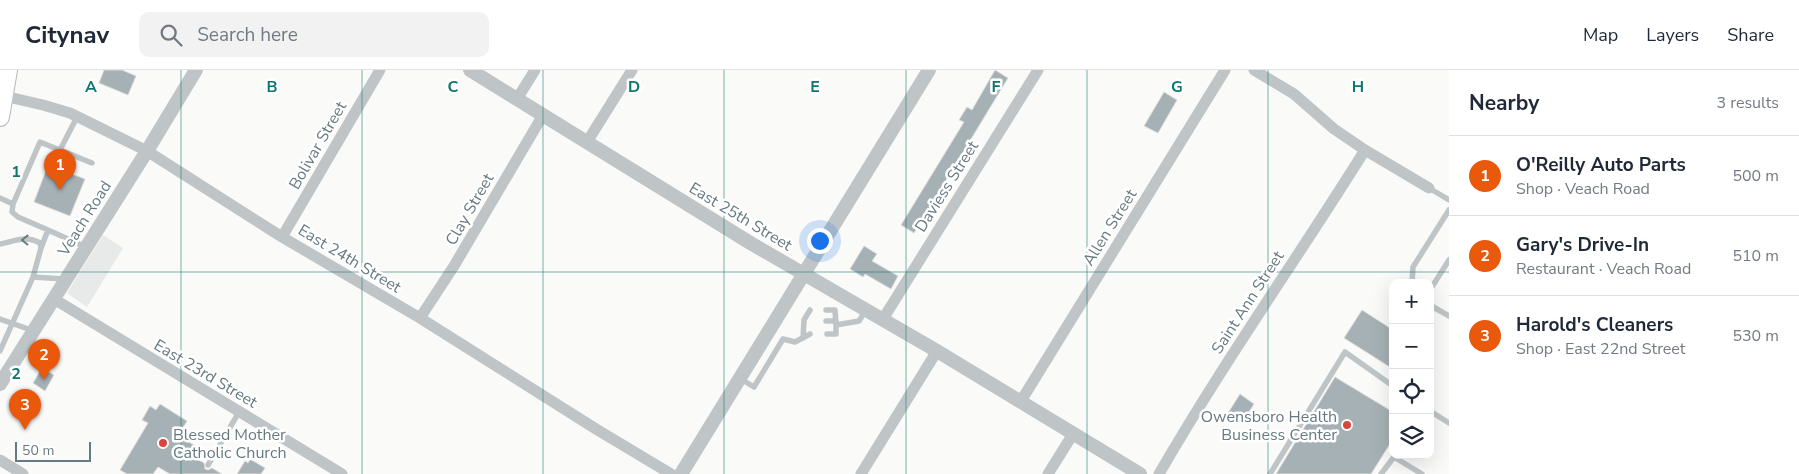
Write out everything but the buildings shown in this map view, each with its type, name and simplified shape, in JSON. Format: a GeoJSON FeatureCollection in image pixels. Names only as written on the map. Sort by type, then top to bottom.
{"type":"FeatureCollection","features":[{"type":"Feature","properties":{"kind":"main road"},"geometry":{"type":"LineString","coordinates":[[0,116],[8,70]]}},
{"type":"Feature","properties":{"kind":"street","name":"Veach Road"},"geometry":{"type":"LineString","coordinates":[[2,379],[87,247],[196,70]]}},
{"type":"Feature","properties":{"kind":"street","name":"Bolivar Street"},"geometry":{"type":"LineString","coordinates":[[282,237],[380,70]]}},
{"type":"Feature","properties":{"kind":"street","name":"East 25th Street"},"geometry":{"type":"LineString","coordinates":[[470,70],[752,244],[1021,400],[1140,474]]}},
{"type":"Feature","properties":{"kind":"street"},"geometry":{"type":"LineString","coordinates":[[517,99],[535,70]]}},
{"type":"Feature","properties":{"kind":"street"},"geometry":{"type":"LineString","coordinates":[[586,142],[632,70]]}},
{"type":"Feature","properties":{"kind":"street"},"geometry":{"type":"LineString","coordinates":[[681,474],[928,70]]}},
{"type":"Feature","properties":{"kind":"street","name":"Daviess Street"},"geometry":{"type":"LineString","coordinates":[[882,319],[1038,70]]}},
{"type":"Feature","properties":{"kind":"street","name":"Allen Street"},"geometry":{"type":"LineString","coordinates":[[1021,400],[1225,70]]}},
{"type":"Feature","properties":{"kind":"street"},"geometry":{"type":"LineString","coordinates":[[1254,70],[1294,94],[1334,129],[1365,150],[1429,188]]}},
{"type":"Feature","properties":{"kind":"street","name":"East 24th Street"},"geometry":{"type":"LineString","coordinates":[[2,96],[43,105],[77,116],[147,151],[282,237],[420,318],[671,474]]}},
{"type":"Feature","properties":{"kind":"street","name":"Clay Street"},"geometry":{"type":"LineString","coordinates":[[420,318],[459,258],[543,115]]}},
{"type":"Feature","properties":{"kind":"street","name":"Saint Ann Street"},"geometry":{"type":"LineString","coordinates":[[1159,474],[1216,379],[1365,150]]}},
{"type":"Feature","properties":{"kind":"street","name":"East 23rd Street"},"geometry":{"type":"LineString","coordinates":[[54,299],[342,474]]}},
{"type":"Feature","properties":{"kind":"street"},"geometry":{"type":"LineString","coordinates":[[861,474],[937,351]]}},
{"type":"Feature","properties":{"kind":"street"},"geometry":{"type":"LineString","coordinates":[[1048,474],[1073,434]]}},
{"type":"Feature","properties":{"kind":"street"},"geometry":{"type":"LineString","coordinates":[[0,460],[23,474]]}},
{"type":"Feature","properties":{"kind":"lane"},"geometry":{"type":"LineString","coordinates":[[60,150],[77,116]]}},
{"type":"Feature","properties":{"kind":"lane"},"geometry":{"type":"LineString","coordinates":[[87,247],[18,217],[12,212],[13,204],[40,142],[92,163]]}},
{"type":"Feature","properties":{"kind":"lane"},"geometry":{"type":"LineString","coordinates":[[1429,188],[1449,200]]}},
{"type":"Feature","properties":{"kind":"lane"},"geometry":{"type":"LineString","coordinates":[[0,198],[13,204]]}},
{"type":"Feature","properties":{"kind":"lane"},"geometry":{"type":"LineString","coordinates":[[1412,279],[1413,267],[1449,210]]}},
{"type":"Feature","properties":{"kind":"lane"},"geometry":{"type":"LineString","coordinates":[[0,351],[34,277],[41,248],[48,230]]}},
{"type":"Feature","properties":{"kind":"lane"},"geometry":{"type":"LineString","coordinates":[[0,244],[24,238],[34,240],[40,244],[41,248]]}},
{"type":"Feature","properties":{"kind":"lane"},"geometry":{"type":"LineString","coordinates":[[1434,284],[1449,260]]}},
{"type":"Feature","properties":{"kind":"lane"},"geometry":{"type":"LineString","coordinates":[[34,277],[66,279]]}},
{"type":"Feature","properties":{"kind":"lane"},"geometry":{"type":"LineString","coordinates":[[1434,307],[1449,316]]}},
{"type":"Feature","properties":{"kind":"lane"},"geometry":{"type":"LineString","coordinates":[[803,338],[804,320],[810,310]]}},
{"type":"Feature","properties":{"kind":"lane"},"geometry":{"type":"LineString","coordinates":[[826,310],[835,310],[836,323],[836,334],[827,334]]}},
{"type":"Feature","properties":{"kind":"lane"},"geometry":{"type":"LineString","coordinates":[[826,321],[836,323],[858,321],[866,310]]}},
{"type":"Feature","properties":{"kind":"lane"},"geometry":{"type":"LineString","coordinates":[[0,319],[34,331]]}},
{"type":"Feature","properties":{"kind":"lane"},"geometry":{"type":"LineString","coordinates":[[803,326],[810,320]]}},
{"type":"Feature","properties":{"kind":"lane"},"geometry":{"type":"LineString","coordinates":[[740,379],[754,387],[783,339],[796,342],[810,334]]}},
{"type":"Feature","properties":{"kind":"lane"},"geometry":{"type":"LineString","coordinates":[[1270,474],[1345,352],[1389,383]]}},
{"type":"Feature","properties":{"kind":"lane"},"geometry":{"type":"LineString","coordinates":[[208,465],[240,412]]}},
{"type":"Feature","properties":{"kind":"lane"},"geometry":{"type":"LineString","coordinates":[[1434,414],[1449,423]]}},
{"type":"Feature","properties":{"kind":"lane"},"geometry":{"type":"LineString","coordinates":[[1381,474],[1393,459]]}},
{"type":"Feature","properties":{"kind":"lane"},"geometry":{"type":"LineString","coordinates":[[1400,459],[1422,474]]}},
{"type":"Feature","properties":{"kind":"shaded area"},"geometry":{"type":"Polygon","coordinates":[[[103,235],[123,248],[87,307],[67,293],[103,235]]]}},
{"type":"Feature","properties":{"kind":"place","name":"O'Reilly Auto Parts"},"geometry":{"type":"Point","coordinates":[60,190]}},
{"type":"Feature","properties":{"kind":"place","name":"Gary's Drive-In"},"geometry":{"type":"Point","coordinates":[44,380]}},
{"type":"Feature","properties":{"kind":"place","name":"Owensboro Health Business Center"},"geometry":{"type":"Point","coordinates":[1347,425]}},
{"type":"Feature","properties":{"kind":"place","name":"Harold's Cleaners"},"geometry":{"type":"Point","coordinates":[25,430]}},
{"type":"Feature","properties":{"kind":"place","name":"Blessed Mother Catholic Church"},"geometry":{"type":"Point","coordinates":[163,443]}}]}
